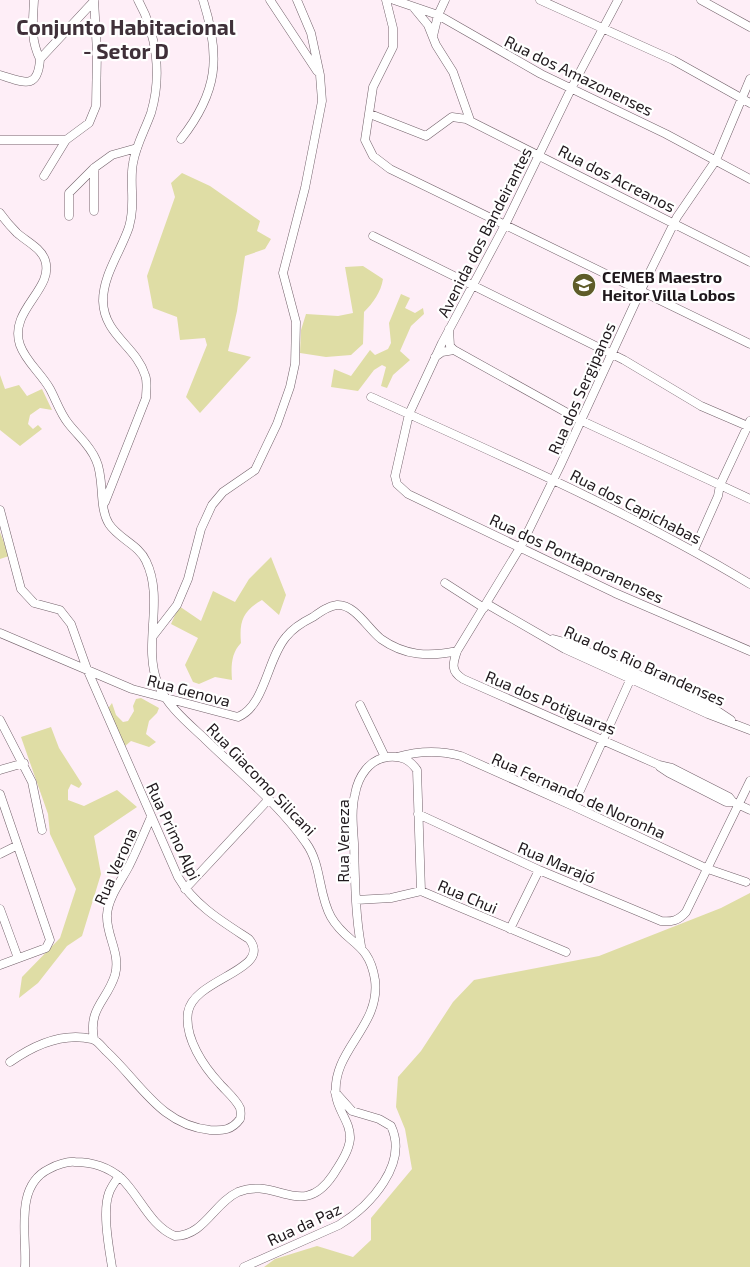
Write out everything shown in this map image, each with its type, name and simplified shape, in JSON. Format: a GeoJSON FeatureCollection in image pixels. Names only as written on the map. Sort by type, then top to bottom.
{"type":"FeatureCollection","features":[{"type":"Feature","properties":{"kind":"street"},"geometry":{"type":"LineString","coordinates":[[0,75],[25,82],[32,81],[39,74],[40,59],[33,42],[32,32],[34,0]]}},
{"type":"Feature","properties":{"kind":"street"},"geometry":{"type":"LineString","coordinates":[[40,59],[94,0]]}},
{"type":"Feature","properties":{"kind":"street"},"geometry":{"type":"LineString","coordinates":[[44,176],[66,140],[89,123],[96,106],[97,52],[94,0]]}},
{"type":"Feature","properties":{"kind":"street"},"geometry":{"type":"LineString","coordinates":[[104,504],[146,398],[147,386],[146,377],[140,364],[113,332],[108,323],[103,303],[105,286],[130,220],[134,192],[132,170],[137,148],[150,116],[156,86],[153,34],[138,0]]}},
{"type":"Feature","properties":{"kind":"street"},"geometry":{"type":"LineString","coordinates":[[181,139],[205,102],[212,79],[213,50],[203,0]]}},
{"type":"Feature","properties":{"kind":"street"},"geometry":{"type":"LineString","coordinates":[[270,0],[320,75]]}},
{"type":"Feature","properties":{"kind":"street"},"geometry":{"type":"LineString","coordinates":[[153,636],[177,605],[188,579],[201,529],[212,505],[222,492],[255,470],[290,387],[296,354],[296,322],[283,274],[305,188],[320,110],[322,89],[311,33],[297,0]]}},
{"type":"Feature","properties":{"kind":"street"},"geometry":{"type":"LineString","coordinates":[[386,0],[393,28],[393,46],[373,87],[366,133],[366,146],[380,163],[750,344]]}},
{"type":"Feature","properties":{"kind":"street","name":"Rua dos Amazonenses"},"geometry":{"type":"LineString","coordinates":[[394,0],[438,15],[470,36],[750,179]]}},
{"type":"Feature","properties":{"kind":"street"},"geometry":{"type":"LineString","coordinates":[[433,36],[438,15],[445,0]]}},
{"type":"Feature","properties":{"kind":"street"},"geometry":{"type":"LineString","coordinates":[[540,0],[673,60],[741,99],[750,102]]}},
{"type":"Feature","properties":{"kind":"street","name":"Avenida dos Bandeirantes"},"geometry":{"type":"LineString","coordinates":[[396,484],[396,468],[409,414],[435,357],[505,225],[571,89],[618,0]]}},
{"type":"Feature","properties":{"kind":"street"},"geometry":{"type":"LineString","coordinates":[[701,0],[750,27]]}},
{"type":"Feature","properties":{"kind":"street"},"geometry":{"type":"LineString","coordinates":[[412,6],[424,20],[458,82],[466,114],[470,120]]}},
{"type":"Feature","properties":{"kind":"street","name":"Rua dos Sergipanos"},"geometry":{"type":"LineString","coordinates":[[457,651],[521,546],[554,480],[580,420],[674,222],[716,160],[750,79]]}},
{"type":"Feature","properties":{"kind":"street"},"geometry":{"type":"LineString","coordinates":[[370,114],[426,136],[452,117],[470,120]]}},
{"type":"Feature","properties":{"kind":"street","name":"Rua dos Acreanos"},"geometry":{"type":"LineString","coordinates":[[470,120],[750,262]]}},
{"type":"Feature","properties":{"kind":"street"},"geometry":{"type":"LineString","coordinates":[[0,140],[66,140]]}},
{"type":"Feature","properties":{"kind":"street"},"geometry":{"type":"LineString","coordinates":[[70,216],[69,193],[94,168],[112,155],[137,148]]}},
{"type":"Feature","properties":{"kind":"street"},"geometry":{"type":"LineString","coordinates":[[94,168],[94,211]]}},
{"type":"Feature","properties":{"kind":"street"},"geometry":{"type":"LineString","coordinates":[[0,213],[13,230],[39,251],[46,262],[45,274],[41,284],[18,325],[21,347],[47,383],[68,423],[93,453],[101,476],[104,504]]}},
{"type":"Feature","properties":{"kind":"street"},"geometry":{"type":"LineString","coordinates":[[373,236],[611,354],[701,406],[749,425],[720,485],[718,496],[694,550]]}},
{"type":"Feature","properties":{"kind":"street"},"geometry":{"type":"LineString","coordinates":[[449,328],[450,346],[454,350],[580,420],[750,498]]}},
{"type":"Feature","properties":{"kind":"street"},"geometry":{"type":"LineString","coordinates":[[435,357],[442,352],[454,350]]}},
{"type":"Feature","properties":{"kind":"street","name":"Rua dos Capichabas"},"geometry":{"type":"LineString","coordinates":[[371,397],[620,511],[694,550],[750,584]]}},
{"type":"Feature","properties":{"kind":"street"},"geometry":{"type":"LineString","coordinates":[[101,476],[115,478]]}},
{"type":"Feature","properties":{"kind":"street","name":"Rua dos Pontaporanenses"},"geometry":{"type":"LineString","coordinates":[[396,484],[408,494],[521,546],[615,593],[750,651]]}},
{"type":"Feature","properties":{"kind":"street","name":"Rua Giacomo Silicani"},"geometry":{"type":"LineString","coordinates":[[25,1267],[26,1198],[36,1178],[57,1165],[71,1162],[98,1165],[119,1176],[160,1227],[175,1236],[192,1232],[229,1198],[247,1189],[257,1188],[298,1196],[309,1196],[327,1185],[348,1147],[350,1132],[335,1092],[340,1066],[367,1023],[374,999],[375,980],[372,969],[361,946],[339,929],[331,916],[324,901],[314,857],[308,846],[268,800],[166,699],[158,686],[151,652],[154,595],[146,561],[137,549],[110,526],[104,504]]}},
{"type":"Feature","properties":{"kind":"street","name":"Rua Primo Alpi"},"geometry":{"type":"LineString","coordinates":[[0,510],[21,589],[34,602],[60,610],[66,616],[172,866],[185,889],[201,906],[249,939],[254,945],[255,952],[252,960],[244,967],[200,992],[188,1012],[189,1028],[202,1062],[236,1103],[241,1114],[236,1125],[220,1131],[202,1129],[172,1118],[155,1105],[114,1058],[94,1039]]}},
{"type":"Feature","properties":{"kind":"street"},"geometry":{"type":"LineString","coordinates":[[445,583],[541,636]]}},
{"type":"Feature","properties":{"kind":"street","name":"Rua Genova"},"geometry":{"type":"LineString","coordinates":[[0,633],[132,689],[227,716],[238,717],[245,714],[256,700],[276,652],[286,638],[298,626],[327,608],[336,605],[345,606],[352,611],[381,638],[396,648],[424,656],[457,651]]}},
{"type":"Feature","properties":{"kind":"street","name":"Rua dos Rio Brandenses"},"geometry":{"type":"LineString","coordinates":[[541,636],[708,714],[734,723]]}},
{"type":"Feature","properties":{"kind":"street","name":"Rua dos Rio Brandenses"},"geometry":{"type":"LineString","coordinates":[[541,636],[568,643],[695,700],[717,710],[734,723]]}},
{"type":"Feature","properties":{"kind":"street","name":"Rua dos Potiguaras"},"geometry":{"type":"LineString","coordinates":[[457,651],[453,667],[455,674],[462,679],[659,765],[669,774],[726,802],[750,810]]}},
{"type":"Feature","properties":{"kind":"street"},"geometry":{"type":"LineString","coordinates":[[573,806],[631,678]]}},
{"type":"Feature","properties":{"kind":"street"},"geometry":{"type":"LineString","coordinates":[[360,705],[385,757],[407,759],[417,770],[421,891]]}},
{"type":"Feature","properties":{"kind":"street"},"geometry":{"type":"LineString","coordinates":[[0,720],[24,763],[32,782],[42,830]]}},
{"type":"Feature","properties":{"kind":"street"},"geometry":{"type":"LineString","coordinates":[[734,723],[750,730]]}},
{"type":"Feature","properties":{"kind":"street","name":"Rua Fernando de Noronha"},"geometry":{"type":"LineString","coordinates":[[397,757],[414,752],[446,752],[460,756],[708,869],[746,882]]}},
{"type":"Feature","properties":{"kind":"street","name":"Rua Veneza"},"geometry":{"type":"LineString","coordinates":[[361,946],[356,900],[354,794],[358,783],[370,765],[385,757]]}},
{"type":"Feature","properties":{"kind":"street"},"geometry":{"type":"LineString","coordinates":[[0,770],[24,763]]}},
{"type":"Feature","properties":{"kind":"street"},"geometry":{"type":"LineString","coordinates":[[708,869],[736,804],[750,781]]}},
{"type":"Feature","properties":{"kind":"street"},"geometry":{"type":"LineString","coordinates":[[0,794],[16,846],[50,940],[46,948],[0,964]]}},
{"type":"Feature","properties":{"kind":"street"},"geometry":{"type":"LineString","coordinates":[[185,889],[268,800]]}},
{"type":"Feature","properties":{"kind":"street","name":"Rua Marajó"},"geometry":{"type":"LineString","coordinates":[[418,814],[539,870],[661,921],[677,920],[686,912],[708,869]]}},
{"type":"Feature","properties":{"kind":"street","name":"Rua Verona"},"geometry":{"type":"LineString","coordinates":[[94,1039],[92,1027],[96,1007],[112,982],[117,965],[116,953],[107,924],[107,913],[117,887],[152,817]]}},
{"type":"Feature","properties":{"kind":"street"},"geometry":{"type":"LineString","coordinates":[[0,854],[16,846]]}},
{"type":"Feature","properties":{"kind":"street"},"geometry":{"type":"LineString","coordinates":[[510,929],[539,870]]}},
{"type":"Feature","properties":{"kind":"street","name":"Rua Chui"},"geometry":{"type":"LineString","coordinates":[[356,900],[391,898],[421,891],[566,952]]}},
{"type":"Feature","properties":{"kind":"street"},"geometry":{"type":"LineString","coordinates":[[0,910],[18,958]]}},
{"type":"Feature","properties":{"kind":"street"},"geometry":{"type":"LineString","coordinates":[[10,1062],[29,1048],[48,1041],[68,1038],[94,1039]]}},
{"type":"Feature","properties":{"kind":"street","name":"Rua da Paz"},"geometry":{"type":"LineString","coordinates":[[244,1267],[352,1218],[363,1208],[389,1173],[394,1162],[396,1141],[391,1126],[379,1119],[352,1111],[335,1092]]}},
{"type":"Feature","properties":{"kind":"street"},"geometry":{"type":"LineString","coordinates":[[112,1267],[108,1238],[107,1203],[108,1194],[119,1176]]}},
{"type":"Feature","properties":{"kind":"shaded area"},"geometry":{"type":"Polygon","coordinates":[[[182,173],[210,186],[260,221],[257,231],[271,239],[265,249],[245,256],[237,311],[228,351],[251,357],[200,413],[186,397],[207,345],[205,338],[180,340],[177,317],[153,308],[147,276],[175,197],[171,183],[182,173]]]}},
{"type":"Feature","properties":{"kind":"shaded area"},"geometry":{"type":"Polygon","coordinates":[[[363,266],[383,279],[376,297],[364,312],[363,344],[351,355],[326,357],[300,353],[301,330],[306,314],[338,316],[353,313],[345,267],[363,266]]]}},
{"type":"Feature","properties":{"kind":"shaded area"},"geometry":{"type":"Polygon","coordinates":[[[401,294],[410,298],[405,308],[415,313],[423,308],[424,314],[411,326],[400,351],[410,360],[393,375],[387,388],[381,386],[386,367],[382,365],[374,370],[358,391],[331,387],[334,369],[351,376],[370,350],[375,355],[388,349],[391,343],[389,323],[401,294]]]}},
{"type":"Feature","properties":{"kind":"shaded area"},"geometry":{"type":"Polygon","coordinates":[[[0,375],[5,389],[19,385],[27,396],[42,389],[52,410],[40,408],[30,415],[28,424],[33,429],[38,425],[42,429],[20,446],[0,430],[0,375]]]}},
{"type":"Feature","properties":{"kind":"shaded area"},"geometry":{"type":"Polygon","coordinates":[[[0,532],[9,556],[0,559],[0,532]]]}},
{"type":"Feature","properties":{"kind":"shaded area"},"geometry":{"type":"Polygon","coordinates":[[[271,557],[286,595],[279,615],[262,600],[250,608],[242,623],[241,643],[235,651],[232,660],[232,680],[215,677],[199,684],[193,682],[185,665],[198,638],[171,624],[179,606],[201,621],[213,591],[235,602],[249,579],[271,557]]]}},
{"type":"Feature","properties":{"kind":"shaded area"},"geometry":{"type":"Polygon","coordinates":[[[141,698],[159,708],[149,721],[146,734],[156,742],[149,747],[131,741],[124,747],[107,710],[112,703],[116,715],[123,722],[128,721],[134,711],[133,706],[136,699],[141,698]]]}},
{"type":"Feature","properties":{"kind":"shaded area"},"geometry":{"type":"Polygon","coordinates":[[[51,727],[59,748],[82,784],[79,788],[71,784],[68,790],[68,800],[84,806],[117,790],[137,807],[94,836],[101,874],[82,936],[67,946],[38,983],[19,998],[22,977],[60,938],[76,889],[50,834],[48,814],[21,737],[51,727]]]}},
{"type":"Feature","properties":{"kind":"shaded area"},"geometry":{"type":"Polygon","coordinates":[[[750,893],[750,1267],[264,1267],[275,1259],[317,1246],[353,1257],[371,1240],[371,1218],[412,1169],[405,1129],[396,1107],[398,1077],[421,1051],[453,1002],[474,980],[599,956],[721,908],[750,893]]]}},
{"type":"Feature","properties":{"kind":"place","name":"CEMEB Maestro Heitor Villa Lobos"},"geometry":{"type":"Point","coordinates":[584,285]}},
{"type":"Feature","properties":{"kind":"district","name":"Conjunto Habitacional - Setor D"},"geometry":{"type":"Point","coordinates":[126,38]}}]}
